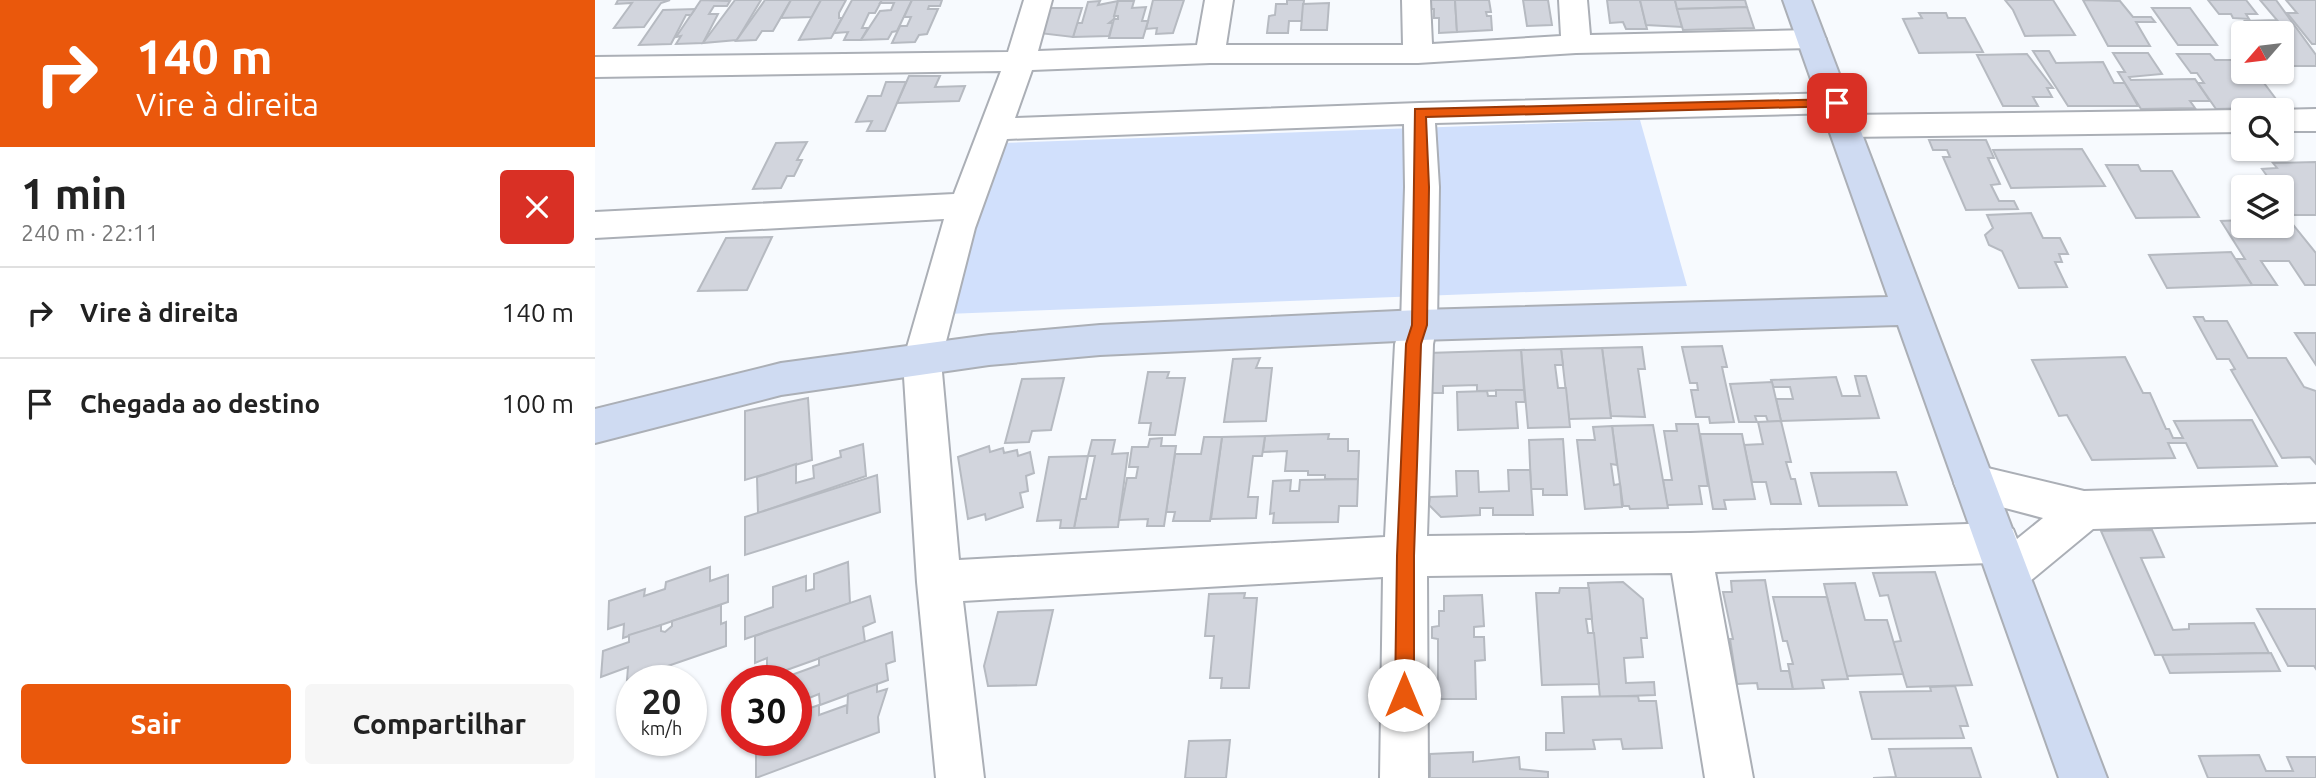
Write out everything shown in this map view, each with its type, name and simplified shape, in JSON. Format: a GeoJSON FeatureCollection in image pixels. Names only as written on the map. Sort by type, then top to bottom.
{"type":"FeatureCollection","features":[{"type":"Feature","properties":{"kind":"street"},"geometry":{"type":"LineString","coordinates":[[960,778],[939,582],[922,360],[966,206],[1020,61],[1038,0]]}},
{"type":"Feature","properties":{"kind":"street"},"geometry":{"type":"LineString","coordinates":[[1210,54],[1219,0]]}},
{"type":"Feature","properties":{"kind":"street"},"geometry":{"type":"LineString","coordinates":[[1416,0],[1418,54]]}},
{"type":"Feature","properties":{"kind":"street"},"geometry":{"type":"LineString","coordinates":[[1573,0],[1577,44]]}},
{"type":"Feature","properties":{"kind":"street"},"geometry":{"type":"LineString","coordinates":[[1797,0],[2083,778]]}},
{"type":"Feature","properties":{"kind":"street"},"geometry":{"type":"LineString","coordinates":[[595,67],[1020,61],[1210,54],[1418,54],[1577,44],[1811,39]]}},
{"type":"Feature","properties":{"kind":"street"},"geometry":{"type":"LineString","coordinates":[[993,129],[1419,113],[2231,121]]}},
{"type":"Feature","properties":{"kind":"street"},"geometry":{"type":"LineString","coordinates":[[1404,778],[1405,556],[1413,344],[1419,325],[1422,187],[1419,113]]}},
{"type":"Feature","properties":{"kind":"street"},"geometry":{"type":"LineString","coordinates":[[2294,120],[2316,120]]}},
{"type":"Feature","properties":{"kind":"street"},"geometry":{"type":"LineString","coordinates":[[595,225],[966,206]]}},
{"type":"Feature","properties":{"kind":"street"},"geometry":{"type":"LineString","coordinates":[[595,425],[781,379],[989,350],[1100,340],[1419,325],[1913,310]]}},
{"type":"Feature","properties":{"kind":"street"},"geometry":{"type":"LineString","coordinates":[[1975,483],[2084,510],[2316,503]]}},
{"type":"Feature","properties":{"kind":"street"},"geometry":{"type":"LineString","coordinates":[[939,582],[1405,556],[1690,553],[2003,557],[2084,510]]}},
{"type":"Feature","properties":{"kind":"street"},"geometry":{"type":"LineString","coordinates":[[1690,553],[1729,778]]}},
{"type":"Feature","properties":{"kind":"shaded area"},"geometry":{"type":"Polygon","coordinates":[[[1640,120],[1687,286],[946,314],[1001,143],[1640,120]]]}},
{"type":"Feature","properties":{"kind":"building"},"geometry":{"type":"Polygon","coordinates":[[[618,0],[670,0],[661,3],[644,27],[614,28],[632,3],[616,4],[618,0]]]}},
{"type":"Feature","properties":{"kind":"building"},"geometry":{"type":"Polygon","coordinates":[[[701,0],[730,1],[727,6],[714,6],[709,14],[718,14],[703,43],[676,44],[681,36],[676,37],[701,0]]]}},
{"type":"Feature","properties":{"kind":"building"},"geometry":{"type":"Polygon","coordinates":[[[735,0],[761,0],[737,40],[703,43],[735,0]]]}},
{"type":"Feature","properties":{"kind":"building"},"geometry":{"type":"Polygon","coordinates":[[[765,0],[791,0],[773,31],[762,31],[756,40],[736,41],[765,0]]]}},
{"type":"Feature","properties":{"kind":"building"},"geometry":{"type":"Polygon","coordinates":[[[791,0],[821,0],[812,17],[781,18],[791,0]]]}},
{"type":"Feature","properties":{"kind":"building"},"geometry":{"type":"Polygon","coordinates":[[[821,0],[846,0],[839,13],[839,18],[842,18],[834,33],[831,38],[799,40],[821,0]]]}},
{"type":"Feature","properties":{"kind":"building"},"geometry":{"type":"Polygon","coordinates":[[[852,0],[882,0],[875,13],[869,13],[862,28],[868,28],[861,40],[844,40],[848,32],[834,33],[852,0]]]}},
{"type":"Feature","properties":{"kind":"building"},"geometry":{"type":"Polygon","coordinates":[[[882,0],[912,0],[897,31],[892,32],[888,39],[861,40],[880,11],[891,10],[894,3],[880,3],[882,0]]]}},
{"type":"Feature","properties":{"kind":"building"},"geometry":{"type":"Polygon","coordinates":[[[912,0],[942,0],[940,6],[929,6],[928,9],[938,9],[927,34],[919,35],[915,42],[892,43],[900,26],[907,26],[911,17],[904,17],[912,0]]]}},
{"type":"Feature","properties":{"kind":"building"},"geometry":{"type":"Polygon","coordinates":[[[1153,0],[1184,0],[1173,33],[1156,34],[1157,28],[1146,29],[1153,0]]]}},
{"type":"Feature","properties":{"kind":"building"},"geometry":{"type":"Polygon","coordinates":[[[1287,0],[1304,0],[1302,21],[1289,21],[1288,33],[1267,33],[1269,16],[1275,15],[1276,4],[1287,4],[1287,0]]]}},
{"type":"Feature","properties":{"kind":"building"},"geometry":{"type":"Polygon","coordinates":[[[1428,0],[1455,0],[1457,32],[1439,33],[1439,18],[1434,18],[1434,9],[1426,9],[1428,0]]]}},
{"type":"Feature","properties":{"kind":"building"},"geometry":{"type":"Polygon","coordinates":[[[1455,0],[1489,0],[1491,12],[1486,12],[1487,16],[1491,16],[1492,30],[1457,32],[1455,0]]]}},
{"type":"Feature","properties":{"kind":"building"},"geometry":{"type":"Polygon","coordinates":[[[1523,0],[1548,0],[1552,25],[1527,26],[1523,0]]]}},
{"type":"Feature","properties":{"kind":"building"},"geometry":{"type":"Polygon","coordinates":[[[1607,0],[1640,0],[1647,29],[1626,29],[1623,22],[1610,23],[1607,0]]]}},
{"type":"Feature","properties":{"kind":"building"},"geometry":{"type":"Polygon","coordinates":[[[1640,0],[1675,0],[1682,27],[1646,25],[1640,0]]]}},
{"type":"Feature","properties":{"kind":"building"},"geometry":{"type":"Polygon","coordinates":[[[1675,0],[1745,0],[1747,7],[1677,9],[1675,0]]]}},
{"type":"Feature","properties":{"kind":"building"},"geometry":{"type":"Polygon","coordinates":[[[2005,0],[2053,0],[2075,35],[2025,36],[2013,10],[2005,0]]]}},
{"type":"Feature","properties":{"kind":"building"},"geometry":{"type":"Polygon","coordinates":[[[2083,0],[2120,1],[2133,17],[2151,17],[2155,22],[2136,22],[2150,46],[2108,46],[2083,0]]]}},
{"type":"Feature","properties":{"kind":"building"},"geometry":{"type":"Polygon","coordinates":[[[2208,0],[2246,0],[2257,14],[2246,14],[2249,19],[2219,14],[2208,0]]]}},
{"type":"Feature","properties":{"kind":"building"},"geometry":{"type":"Polygon","coordinates":[[[2260,0],[2276,0],[2291,21],[2245,21],[2277,20],[2260,0]]]}},
{"type":"Feature","properties":{"kind":"building"},"geometry":{"type":"Polygon","coordinates":[[[2286,0],[2316,0],[2316,44],[2312,44],[2287,13],[2297,13],[2286,0]]]}},
{"type":"Feature","properties":{"kind":"building"},"geometry":{"type":"Polygon","coordinates":[[[1100,1],[1098,5],[1118,1],[1114,19],[1109,23],[1113,23],[1109,36],[1073,37],[1077,23],[1082,23],[1088,2],[1100,1]]]}},
{"type":"Feature","properties":{"kind":"building"},"geometry":{"type":"Polygon","coordinates":[[[1118,1],[1134,1],[1132,8],[1146,7],[1142,21],[1148,21],[1143,38],[1109,38],[1114,19],[1118,19],[1118,16],[1114,16],[1118,1]]]}},
{"type":"Feature","properties":{"kind":"building"},"geometry":{"type":"Polygon","coordinates":[[[1329,3],[1327,30],[1301,30],[1303,4],[1329,3]]]}},
{"type":"Feature","properties":{"kind":"building"},"geometry":{"type":"Polygon","coordinates":[[[1747,7],[1754,28],[1683,30],[1677,9],[1747,7]]]}},
{"type":"Feature","properties":{"kind":"building"},"geometry":{"type":"Polygon","coordinates":[[[1047,8],[1082,8],[1073,37],[1039,33],[1047,8]]]}},
{"type":"Feature","properties":{"kind":"building"},"geometry":{"type":"Polygon","coordinates":[[[2152,8],[2190,8],[2217,45],[2178,45],[2152,8]]]}},
{"type":"Feature","properties":{"kind":"building"},"geometry":{"type":"Polygon","coordinates":[[[695,9],[691,15],[686,15],[671,44],[639,45],[663,10],[695,9]]]}},
{"type":"Feature","properties":{"kind":"building"},"geometry":{"type":"Polygon","coordinates":[[[1919,13],[1946,13],[1948,18],[1965,18],[1983,52],[1919,53],[1903,19],[1922,18],[1919,13]]]}},
{"type":"Feature","properties":{"kind":"building"},"geometry":{"type":"Polygon","coordinates":[[[2294,25],[2316,55],[2316,66],[2294,66],[2294,25]]]}},
{"type":"Feature","properties":{"kind":"building"},"geometry":{"type":"Polygon","coordinates":[[[2033,51],[2049,51],[2056,63],[2103,62],[2114,83],[2125,83],[2138,106],[2068,106],[2033,51]]]}},
{"type":"Feature","properties":{"kind":"building"},"geometry":{"type":"Polygon","coordinates":[[[2113,53],[2148,53],[2162,74],[2129,77],[2131,80],[2195,79],[2210,101],[2190,101],[2195,108],[2141,109],[2118,72],[2125,72],[2113,53]]]}},
{"type":"Feature","properties":{"kind":"building"},"geometry":{"type":"Polygon","coordinates":[[[2027,54],[2053,88],[2047,88],[2052,97],[2033,97],[2038,106],[2003,106],[1977,55],[2027,54]]]}},
{"type":"Feature","properties":{"kind":"building"},"geometry":{"type":"Polygon","coordinates":[[[2177,54],[2210,54],[2215,60],[2231,60],[2231,84],[2265,84],[2275,98],[2231,98],[2231,109],[2216,109],[2198,83],[2204,83],[2197,73],[2191,73],[2177,54]]]}},
{"type":"Feature","properties":{"kind":"building"},"geometry":{"type":"Polygon","coordinates":[[[909,76],[940,76],[935,87],[965,86],[959,101],[897,103],[909,76]]]}},
{"type":"Feature","properties":{"kind":"building"},"geometry":{"type":"Polygon","coordinates":[[[886,82],[906,82],[885,131],[867,131],[872,121],[856,122],[868,96],[881,96],[886,82]]]}},
{"type":"Feature","properties":{"kind":"building"},"geometry":{"type":"Polygon","coordinates":[[[1929,140],[1986,140],[1994,158],[1988,158],[2000,184],[1991,185],[1999,201],[2014,201],[2018,209],[1966,210],[1943,157],[1950,157],[1947,150],[1933,150],[1929,140]]]}},
{"type":"Feature","properties":{"kind":"building"},"geometry":{"type":"Polygon","coordinates":[[[807,142],[797,160],[802,160],[794,176],[787,176],[781,188],[753,189],[776,143],[807,142]]]}},
{"type":"Feature","properties":{"kind":"building"},"geometry":{"type":"Polygon","coordinates":[[[2082,149],[2105,186],[2011,188],[1993,150],[2082,149]]]}},
{"type":"Feature","properties":{"kind":"building"},"geometry":{"type":"Polygon","coordinates":[[[2316,162],[2316,215],[2294,215],[2294,175],[2266,175],[2262,169],[2277,168],[2273,163],[2316,162]]]}},
{"type":"Feature","properties":{"kind":"building"},"geometry":{"type":"Polygon","coordinates":[[[2106,165],[2138,165],[2141,171],[2172,171],[2199,217],[2136,218],[2106,165]]]}},
{"type":"Feature","properties":{"kind":"building"},"geometry":{"type":"Polygon","coordinates":[[[2031,213],[2043,238],[2060,238],[2068,254],[2059,254],[2062,262],[2055,262],[2067,287],[2019,288],[2002,251],[1989,245],[1985,235],[1993,228],[1987,215],[2031,213]]]}},
{"type":"Feature","properties":{"kind":"building"},"geometry":{"type":"Polygon","coordinates":[[[2221,221],[2231,221],[2231,237],[2221,221]]]}},
{"type":"Feature","properties":{"kind":"building"},"geometry":{"type":"Polygon","coordinates":[[[2294,226],[2316,253],[2316,285],[2305,285],[2289,261],[2261,261],[2277,285],[2252,285],[2236,259],[2245,259],[2232,238],[2294,238],[2294,226]]]}},
{"type":"Feature","properties":{"kind":"building"},"geometry":{"type":"Polygon","coordinates":[[[772,237],[747,290],[698,291],[726,238],[772,237]]]}},
{"type":"Feature","properties":{"kind":"building"},"geometry":{"type":"Polygon","coordinates":[[[2231,252],[2252,285],[2167,288],[2149,255],[2231,252]]]}},
{"type":"Feature","properties":{"kind":"building"},"geometry":{"type":"Polygon","coordinates":[[[2194,317],[2203,317],[2205,321],[2227,321],[2248,358],[2286,358],[2304,387],[2316,391],[2316,464],[2310,457],[2282,458],[2231,370],[2235,369],[2229,359],[2217,359],[2194,317]]]}},
{"type":"Feature","properties":{"kind":"building"},"geometry":{"type":"Polygon","coordinates":[[[2295,333],[2316,333],[2316,365],[2295,333]]]}},
{"type":"Feature","properties":{"kind":"building"},"geometry":{"type":"Polygon","coordinates":[[[1722,346],[1727,367],[1722,367],[1734,422],[1710,423],[1709,417],[1696,417],[1691,390],[1698,390],[1697,383],[1690,383],[1682,347],[1722,346]]]}},
{"type":"Feature","properties":{"kind":"building"},"geometry":{"type":"Polygon","coordinates":[[[1642,347],[1645,369],[1638,369],[1645,417],[1611,416],[1602,348],[1642,347]]]}},
{"type":"Feature","properties":{"kind":"building"},"geometry":{"type":"Polygon","coordinates":[[[1602,348],[1611,418],[1569,419],[1561,349],[1602,348]]]}},
{"type":"Feature","properties":{"kind":"building"},"geometry":{"type":"Polygon","coordinates":[[[1561,349],[1563,365],[1555,365],[1558,388],[1566,388],[1570,427],[1528,428],[1521,350],[1561,349]]]}},
{"type":"Feature","properties":{"kind":"building"},"geometry":{"type":"Polygon","coordinates":[[[1521,350],[1524,390],[1477,391],[1477,385],[1443,386],[1443,393],[1429,393],[1428,353],[1521,350]]]}},
{"type":"Feature","properties":{"kind":"building"},"geometry":{"type":"Polygon","coordinates":[[[2125,357],[2143,393],[2150,393],[2166,429],[2169,429],[2173,438],[2183,438],[2174,421],[2252,420],[2277,466],[2198,468],[2186,443],[2168,443],[2175,458],[2092,460],[2067,415],[2059,416],[2032,360],[2125,357]]]}},
{"type":"Feature","properties":{"kind":"building"},"geometry":{"type":"Polygon","coordinates":[[[1260,358],[1256,368],[1272,368],[1266,421],[1224,422],[1233,359],[1260,358]]]}},
{"type":"Feature","properties":{"kind":"building"},"geometry":{"type":"Polygon","coordinates":[[[1148,372],[1169,372],[1167,378],[1185,378],[1175,435],[1149,435],[1151,423],[1139,423],[1148,372]]]}},
{"type":"Feature","properties":{"kind":"building"},"geometry":{"type":"Polygon","coordinates":[[[1855,376],[1866,376],[1879,418],[1781,421],[1776,399],[1793,399],[1790,387],[1773,387],[1771,380],[1836,377],[1842,396],[1860,396],[1855,376]]]}},
{"type":"Feature","properties":{"kind":"building"},"geometry":{"type":"Polygon","coordinates":[[[1064,378],[1051,430],[1032,431],[1029,442],[1005,443],[1022,379],[1064,378]]]}},
{"type":"Feature","properties":{"kind":"building"},"geometry":{"type":"Polygon","coordinates":[[[1772,382],[1781,421],[1768,422],[1766,416],[1755,416],[1757,422],[1739,422],[1730,384],[1772,382]]]}},
{"type":"Feature","properties":{"kind":"building"},"geometry":{"type":"Polygon","coordinates":[[[1496,390],[1524,390],[1525,402],[1516,402],[1518,428],[1458,430],[1457,392],[1487,391],[1488,396],[1496,396],[1496,390]]]}},
{"type":"Feature","properties":{"kind":"building"},"geometry":{"type":"Polygon","coordinates":[[[808,398],[812,460],[745,480],[745,411],[808,398]]]}},
{"type":"Feature","properties":{"kind":"building"},"geometry":{"type":"Polygon","coordinates":[[[1781,421],[1791,462],[1786,462],[1791,479],[1795,479],[1801,504],[1771,504],[1766,482],[1752,482],[1744,445],[1763,444],[1758,422],[1781,421]]]}},
{"type":"Feature","properties":{"kind":"building"},"geometry":{"type":"Polygon","coordinates":[[[1676,424],[1698,424],[1708,486],[1699,486],[1702,504],[1667,505],[1663,480],[1672,480],[1664,431],[1677,431],[1676,424]]]}},
{"type":"Feature","properties":{"kind":"building"},"geometry":{"type":"Polygon","coordinates":[[[1653,425],[1668,508],[1630,509],[1629,506],[1623,506],[1612,426],[1653,425]]]}},
{"type":"Feature","properties":{"kind":"building"},"geometry":{"type":"Polygon","coordinates":[[[1612,426],[1617,465],[1611,464],[1614,485],[1620,484],[1622,507],[1585,509],[1577,440],[1595,440],[1593,427],[1612,426]]]}},
{"type":"Feature","properties":{"kind":"building"},"geometry":{"type":"Polygon","coordinates":[[[1329,434],[1328,439],[1348,439],[1348,451],[1359,451],[1358,479],[1325,479],[1325,475],[1308,475],[1308,471],[1285,471],[1287,451],[1263,452],[1265,436],[1329,434]]]}},
{"type":"Feature","properties":{"kind":"building"},"geometry":{"type":"Polygon","coordinates":[[[1700,434],[1742,434],[1755,499],[1724,500],[1726,509],[1713,509],[1700,434]]]}},
{"type":"Feature","properties":{"kind":"building"},"geometry":{"type":"Polygon","coordinates":[[[1265,436],[1262,456],[1253,456],[1248,497],[1258,497],[1256,518],[1211,519],[1222,437],[1265,436]]]}},
{"type":"Feature","properties":{"kind":"building"},"geometry":{"type":"Polygon","coordinates":[[[1204,437],[1222,437],[1210,521],[1173,521],[1175,512],[1166,512],[1175,454],[1201,454],[1204,437]]]}},
{"type":"Feature","properties":{"kind":"building"},"geometry":{"type":"Polygon","coordinates":[[[1162,438],[1161,446],[1176,446],[1164,526],[1147,526],[1148,519],[1119,520],[1127,478],[1136,478],[1138,467],[1129,467],[1132,447],[1148,447],[1150,439],[1162,438]]]}},
{"type":"Feature","properties":{"kind":"building"},"geometry":{"type":"Polygon","coordinates":[[[1563,439],[1567,495],[1543,495],[1543,489],[1531,489],[1529,440],[1563,439]]]}},
{"type":"Feature","properties":{"kind":"building"},"geometry":{"type":"Polygon","coordinates":[[[1092,440],[1115,440],[1112,454],[1128,453],[1118,527],[1074,528],[1080,499],[1086,499],[1095,456],[1088,456],[1092,440]]]}},
{"type":"Feature","properties":{"kind":"building"},"geometry":{"type":"Polygon","coordinates":[[[863,444],[866,476],[758,513],[757,477],[796,464],[796,483],[814,478],[813,466],[841,457],[840,451],[863,444]]]}},
{"type":"Feature","properties":{"kind":"building"},"geometry":{"type":"Polygon","coordinates":[[[989,446],[990,452],[1003,448],[1004,453],[1017,450],[1018,456],[1030,452],[1034,473],[1026,476],[1028,491],[1020,493],[1023,507],[986,520],[985,514],[968,519],[958,457],[989,446]]]}},
{"type":"Feature","properties":{"kind":"building"},"geometry":{"type":"Polygon","coordinates":[[[1088,456],[1074,528],[1060,528],[1061,520],[1037,521],[1049,457],[1088,456]]]}},
{"type":"Feature","properties":{"kind":"building"},"geometry":{"type":"Polygon","coordinates":[[[1508,470],[1530,470],[1533,515],[1493,515],[1493,508],[1480,508],[1480,515],[1441,517],[1429,505],[1430,497],[1457,496],[1456,471],[1478,471],[1479,492],[1509,491],[1508,470]]]}},
{"type":"Feature","properties":{"kind":"building"},"geometry":{"type":"Polygon","coordinates":[[[1896,472],[1907,505],[1819,506],[1811,473],[1896,472]]]}},
{"type":"Feature","properties":{"kind":"building"},"geometry":{"type":"Polygon","coordinates":[[[877,475],[880,512],[745,555],[745,517],[877,475]]]}},
{"type":"Feature","properties":{"kind":"building"},"geometry":{"type":"Polygon","coordinates":[[[1358,479],[1357,506],[1339,506],[1338,522],[1273,523],[1274,513],[1270,514],[1273,481],[1291,480],[1290,491],[1299,491],[1300,480],[1358,479]]]}},
{"type":"Feature","properties":{"kind":"building"},"geometry":{"type":"Polygon","coordinates":[[[2152,530],[2164,557],[2141,558],[2173,630],[2189,629],[2189,624],[2254,623],[2269,653],[2155,655],[2101,531],[2152,530]]]}},
{"type":"Feature","properties":{"kind":"building"},"geometry":{"type":"Polygon","coordinates":[[[848,562],[850,603],[745,639],[745,617],[773,607],[773,587],[806,576],[806,591],[814,589],[814,574],[848,562]]]}},
{"type":"Feature","properties":{"kind":"building"},"geometry":{"type":"Polygon","coordinates":[[[710,567],[710,581],[728,575],[728,602],[623,638],[624,624],[608,629],[609,601],[645,589],[644,596],[665,589],[666,582],[710,567]]]}},
{"type":"Feature","properties":{"kind":"building"},"geometry":{"type":"Polygon","coordinates":[[[1935,572],[1972,685],[1907,687],[1893,642],[1901,641],[1888,595],[1880,596],[1873,573],[1935,572]]]}},
{"type":"Feature","properties":{"kind":"building"},"geometry":{"type":"Polygon","coordinates":[[[1765,580],[1781,671],[1789,671],[1793,689],[1758,689],[1757,683],[1737,684],[1730,639],[1733,639],[1723,592],[1732,592],[1731,581],[1765,580]]]}},
{"type":"Feature","properties":{"kind":"building"},"geometry":{"type":"Polygon","coordinates":[[[1623,582],[1643,599],[1647,638],[1641,638],[1643,657],[1624,658],[1626,683],[1654,682],[1655,695],[1600,697],[1588,583],[1623,582]]]}},
{"type":"Feature","properties":{"kind":"building"},"geometry":{"type":"Polygon","coordinates":[[[1855,583],[1865,620],[1887,620],[1903,674],[1846,676],[1824,584],[1855,583]]]}},
{"type":"Feature","properties":{"kind":"building"},"geometry":{"type":"Polygon","coordinates":[[[1560,588],[1589,588],[1592,619],[1586,619],[1588,633],[1594,633],[1599,684],[1542,685],[1536,593],[1559,593],[1560,588]]]}},
{"type":"Feature","properties":{"kind":"building"},"geometry":{"type":"Polygon","coordinates":[[[1245,593],[1244,598],[1257,598],[1249,688],[1221,688],[1222,678],[1210,678],[1214,636],[1205,636],[1209,594],[1245,593]]]}},
{"type":"Feature","properties":{"kind":"building"},"geometry":{"type":"Polygon","coordinates":[[[1482,595],[1484,626],[1474,627],[1474,637],[1484,637],[1485,660],[1475,661],[1476,699],[1438,699],[1438,639],[1432,638],[1432,627],[1439,626],[1439,611],[1444,611],[1444,596],[1482,595]]]}},
{"type":"Feature","properties":{"kind":"building"},"geometry":{"type":"Polygon","coordinates":[[[870,596],[875,622],[863,627],[865,642],[801,665],[767,665],[767,658],[755,663],[755,636],[870,596]]]}},
{"type":"Feature","properties":{"kind":"building"},"geometry":{"type":"Polygon","coordinates":[[[1773,597],[1827,597],[1848,679],[1822,680],[1824,688],[1793,689],[1788,664],[1793,664],[1787,641],[1783,641],[1773,597]]]}},
{"type":"Feature","properties":{"kind":"building"},"geometry":{"type":"Polygon","coordinates":[[[721,605],[721,624],[726,622],[726,646],[671,665],[616,665],[616,671],[601,677],[603,651],[629,642],[629,635],[661,625],[661,631],[665,632],[672,626],[672,621],[721,605]]]}},
{"type":"Feature","properties":{"kind":"building"},"geometry":{"type":"Polygon","coordinates":[[[2257,609],[2316,609],[2316,669],[2314,666],[2288,666],[2257,609]]]}},
{"type":"Feature","properties":{"kind":"building"},"geometry":{"type":"Polygon","coordinates":[[[1053,610],[1036,685],[988,686],[984,666],[998,612],[1053,610]]]}},
{"type":"Feature","properties":{"kind":"building"},"geometry":{"type":"Polygon","coordinates":[[[892,632],[895,661],[886,664],[888,680],[820,705],[819,694],[812,697],[812,668],[819,665],[819,658],[892,632]]]}},
{"type":"Feature","properties":{"kind":"building"},"geometry":{"type":"Polygon","coordinates":[[[2271,653],[2280,671],[2170,673],[2162,655],[2271,653]]]}},
{"type":"Feature","properties":{"kind":"building"},"geometry":{"type":"Polygon","coordinates":[[[877,684],[877,692],[887,689],[878,717],[879,732],[756,778],[756,756],[812,756],[812,707],[819,705],[819,715],[847,705],[847,714],[848,694],[877,684]]]}},
{"type":"Feature","properties":{"kind":"building"},"geometry":{"type":"Polygon","coordinates":[[[1955,686],[1968,726],[1960,726],[1964,738],[1872,739],[1860,692],[1931,691],[1930,687],[1955,686]]]}},
{"type":"Feature","properties":{"kind":"building"},"geometry":{"type":"Polygon","coordinates":[[[1638,696],[1639,701],[1656,701],[1662,748],[1623,749],[1621,739],[1593,740],[1595,749],[1546,750],[1546,733],[1564,733],[1562,697],[1638,696]]]}},
{"type":"Feature","properties":{"kind":"building"},"geometry":{"type":"Polygon","coordinates":[[[1230,740],[1226,778],[1185,778],[1189,741],[1230,740]]]}},
{"type":"Feature","properties":{"kind":"building"},"geometry":{"type":"Polygon","coordinates":[[[1971,748],[1981,778],[1873,778],[1896,777],[1889,749],[1971,748]]]}},
{"type":"Feature","properties":{"kind":"building"},"geometry":{"type":"Polygon","coordinates":[[[1473,752],[1473,762],[1519,757],[1520,769],[1548,772],[1548,778],[1430,778],[1430,754],[1473,752]]]}},
{"type":"Feature","properties":{"kind":"building"},"geometry":{"type":"Polygon","coordinates":[[[2259,755],[2266,771],[2293,771],[2287,757],[2316,757],[2316,778],[2208,778],[2199,756],[2259,755]]]}},
{"type":"Feature","properties":{"kind":"route"},"geometry":{"type":"LineString","coordinates":[[1404,695],[1405,556],[1413,344],[1419,325],[1422,187],[1419,113],[1837,103]]}}]}
